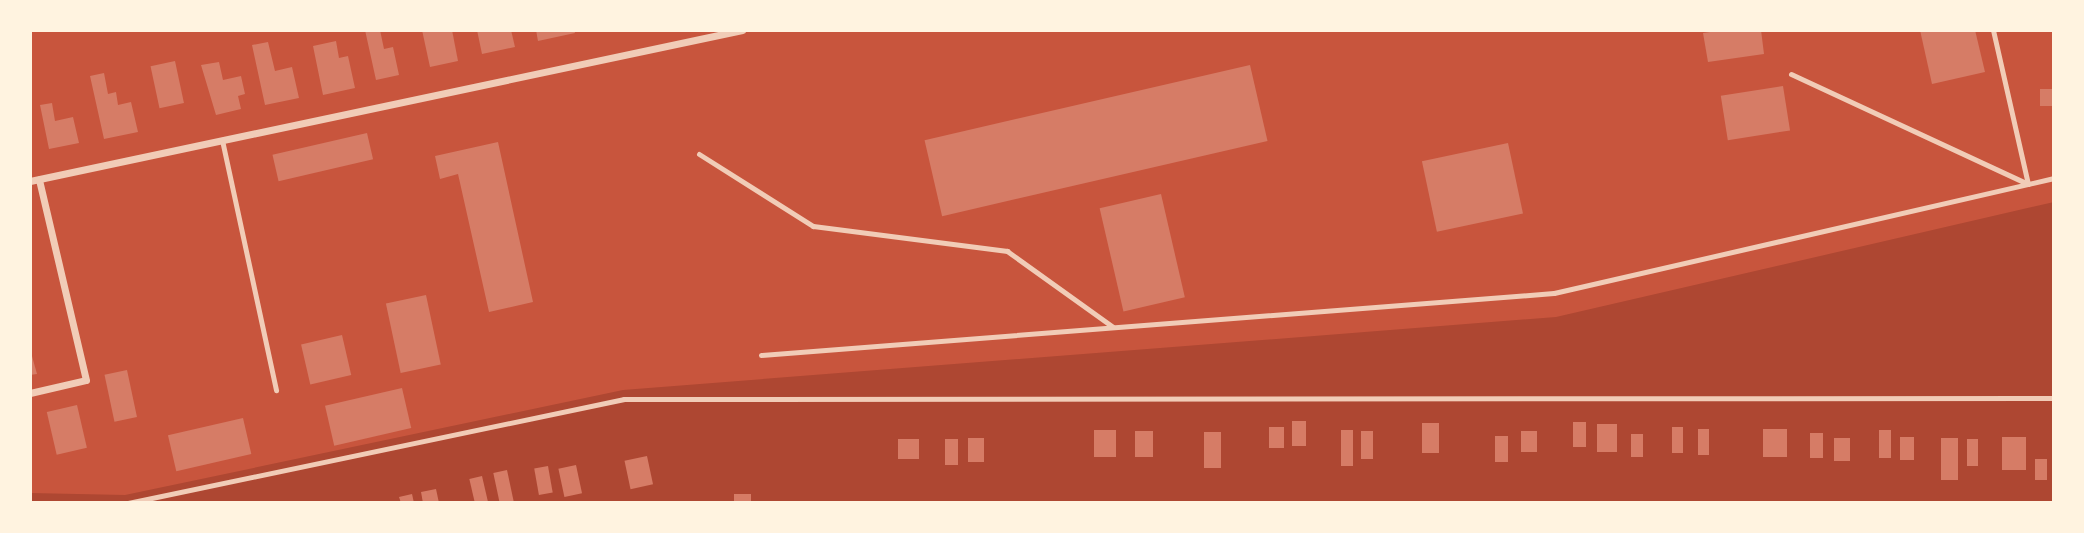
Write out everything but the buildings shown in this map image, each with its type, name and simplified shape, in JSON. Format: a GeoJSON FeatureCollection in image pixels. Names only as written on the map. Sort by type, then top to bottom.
{"type":"FeatureCollection","features":[{"type":"Feature","properties":{"kind":"street"},"geometry":{"type":"LineString","coordinates":[[30,181],[742,30]]}},
{"type":"Feature","properties":{"kind":"street"},"geometry":{"type":"LineString","coordinates":[[30,393],[86,380],[39,179]]}},
{"type":"Feature","properties":{"kind":"lane"},"geometry":{"type":"LineString","coordinates":[[1993,30],[2028,184]]}},
{"type":"Feature","properties":{"kind":"lane"},"geometry":{"type":"LineString","coordinates":[[1791,74],[2028,184]]}},
{"type":"Feature","properties":{"kind":"lane"},"geometry":{"type":"LineString","coordinates":[[222,140],[276,390]]}},
{"type":"Feature","properties":{"kind":"lane"},"geometry":{"type":"LineString","coordinates":[[699,154],[813,226],[1007,251],[1113,327]]}},
{"type":"Feature","properties":{"kind":"lane"},"geometry":{"type":"LineString","coordinates":[[761,355],[1554,293],[2054,178]]}},
{"type":"Feature","properties":{"kind":"lane"},"geometry":{"type":"LineString","coordinates":[[128,503],[624,399],[2054,398]]}},
{"type":"Feature","properties":{"kind":"shaded area"},"geometry":{"type":"Polygon","coordinates":[[[2054,202],[2054,503],[30,503],[30,493],[125,495],[623,390],[1556,317],[2054,202]]]}}]}
